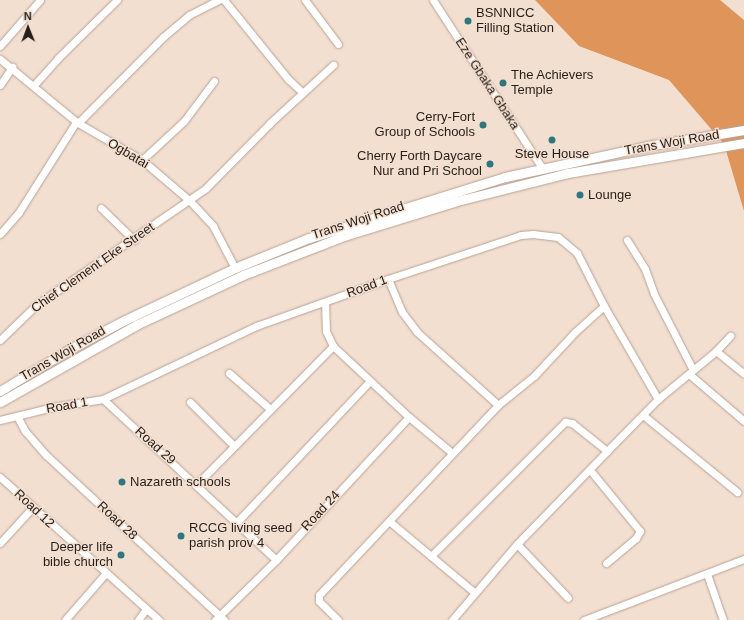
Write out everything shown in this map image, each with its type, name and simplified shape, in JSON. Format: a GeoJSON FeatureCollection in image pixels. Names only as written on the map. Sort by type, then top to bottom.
{"type":"FeatureCollection","features":[{"type":"Feature","properties":{"kind":"main road","name":"Trans Woji Road"},"geometry":{"type":"LineString","coordinates":[[0,391],[70,348],[125,320],[235,268],[308,238],[419,202],[542,168],[647,146],[744,130]]}},
{"type":"Feature","properties":{"kind":"main road","name":"Trans Woji Road"},"geometry":{"type":"LineString","coordinates":[[0,402],[70,361],[172,308],[243,275],[364,229],[422,211],[568,173],[744,143]]}},
{"type":"Feature","properties":{"kind":"main road"},"geometry":{"type":"LineString","coordinates":[[419,202],[422,211]]}},
{"type":"Feature","properties":{"kind":"main road"},"geometry":{"type":"LineString","coordinates":[[362,220],[364,229]]}},
{"type":"Feature","properties":{"kind":"street"},"geometry":{"type":"LineString","coordinates":[[0,46],[40,0]]}},
{"type":"Feature","properties":{"kind":"street"},"geometry":{"type":"LineString","coordinates":[[34,85],[58,58],[117,0]]}},
{"type":"Feature","properties":{"kind":"street"},"geometry":{"type":"LineString","coordinates":[[0,234],[19,212],[77,123],[162,37],[189,16],[220,0]]}},
{"type":"Feature","properties":{"kind":"street"},"geometry":{"type":"LineString","coordinates":[[224,0],[283,74],[302,92]]}},
{"type":"Feature","properties":{"kind":"street"},"geometry":{"type":"LineString","coordinates":[[305,0],[338,44]]}},
{"type":"Feature","properties":{"kind":"street","name":"Eze Gbaka Gbaka"},"geometry":{"type":"LineString","coordinates":[[432,0],[542,168]]}},
{"type":"Feature","properties":{"kind":"street","name":"Ogbatai"},"geometry":{"type":"LineString","coordinates":[[0,59],[34,85],[77,123],[142,160],[190,201],[213,226],[235,268]]}},
{"type":"Feature","properties":{"kind":"street","name":"Chief Clement Eke Street"},"geometry":{"type":"LineString","coordinates":[[0,340],[36,305],[190,201],[302,92],[333,65]]}},
{"type":"Feature","properties":{"kind":"street"},"geometry":{"type":"LineString","coordinates":[[0,85],[12,67]]}},
{"type":"Feature","properties":{"kind":"street"},"geometry":{"type":"LineString","coordinates":[[142,160],[184,121],[214,81]]}},
{"type":"Feature","properties":{"kind":"street"},"geometry":{"type":"LineString","coordinates":[[101,208],[134,240]]}},
{"type":"Feature","properties":{"kind":"street","name":"Road 1"},"geometry":{"type":"LineString","coordinates":[[0,420],[103,399],[256,326],[388,278],[521,235],[552,235],[567,243],[583,261],[604,306],[658,399]]}},
{"type":"Feature","properties":{"kind":"street"},"geometry":{"type":"LineString","coordinates":[[627,240],[645,269],[654,294],[691,372],[744,421]]}},
{"type":"Feature","properties":{"kind":"street"},"geometry":{"type":"LineString","coordinates":[[388,278],[402,312],[417,332],[498,405]]}},
{"type":"Feature","properties":{"kind":"street"},"geometry":{"type":"LineString","coordinates":[[325,302],[326,331],[333,346],[409,417],[452,453]]}},
{"type":"Feature","properties":{"kind":"street"},"geometry":{"type":"LineString","coordinates":[[338,620],[319,601],[319,595],[498,405],[534,376],[575,332],[604,306]]}},
{"type":"Feature","properties":{"kind":"street"},"geometry":{"type":"LineString","coordinates":[[452,620],[517,544],[590,470],[606,451],[658,399],[716,351],[730,336]]}},
{"type":"Feature","properties":{"kind":"street"},"geometry":{"type":"LineString","coordinates":[[197,484],[269,408],[333,346]]}},
{"type":"Feature","properties":{"kind":"street"},"geometry":{"type":"LineString","coordinates":[[716,351],[744,374]]}},
{"type":"Feature","properties":{"kind":"street"},"geometry":{"type":"LineString","coordinates":[[229,373],[269,408]]}},
{"type":"Feature","properties":{"kind":"street"},"geometry":{"type":"LineString","coordinates":[[236,523],[370,381]]}},
{"type":"Feature","properties":{"kind":"street","name":"Road 29"},"geometry":{"type":"LineString","coordinates":[[103,399],[197,484],[276,560]]}},
{"type":"Feature","properties":{"kind":"street"},"geometry":{"type":"LineString","coordinates":[[190,402],[234,446]]}},
{"type":"Feature","properties":{"kind":"street"},"geometry":{"type":"LineString","coordinates":[[643,414],[737,492]]}},
{"type":"Feature","properties":{"kind":"street","name":"Road 28"},"geometry":{"type":"LineString","coordinates":[[17,416],[25,431],[46,455],[219,619]]}},
{"type":"Feature","properties":{"kind":"street","name":"Road 24"},"geometry":{"type":"LineString","coordinates":[[219,619],[409,417]]}},
{"type":"Feature","properties":{"kind":"street"},"geometry":{"type":"LineString","coordinates":[[431,556],[565,422],[572,423],[606,451]]}},
{"type":"Feature","properties":{"kind":"street"},"geometry":{"type":"LineString","coordinates":[[590,470],[640,530],[636,538],[606,563]]}},
{"type":"Feature","properties":{"kind":"street","name":"Road 12"},"geometry":{"type":"LineString","coordinates":[[0,477],[105,574],[159,620]]}},
{"type":"Feature","properties":{"kind":"street"},"geometry":{"type":"LineString","coordinates":[[0,543],[32,508]]}},
{"type":"Feature","properties":{"kind":"street"},"geometry":{"type":"LineString","coordinates":[[389,521],[475,592]]}},
{"type":"Feature","properties":{"kind":"street"},"geometry":{"type":"LineString","coordinates":[[517,544],[568,598]]}},
{"type":"Feature","properties":{"kind":"street"},"geometry":{"type":"LineString","coordinates":[[584,620],[744,559]]}},
{"type":"Feature","properties":{"kind":"street"},"geometry":{"type":"LineString","coordinates":[[65,620],[105,574]]}},
{"type":"Feature","properties":{"kind":"street"},"geometry":{"type":"LineString","coordinates":[[706,574],[724,620]]}},
{"type":"Feature","properties":{"kind":"street"},"geometry":{"type":"LineString","coordinates":[[138,620],[146,609]]}},
{"type":"Feature","properties":{"kind":"shaded area"},"geometry":{"type":"Polygon","coordinates":[[[535,0],[720,0],[744,20],[744,211],[724,144],[669,80],[579,46],[535,0]]]}},
{"type":"Feature","properties":{"kind":"place","name":"BSNNICC Filling Station"},"geometry":{"type":"Point","coordinates":[468,21]}},
{"type":"Feature","properties":{"kind":"place","name":"The Achievers Temple"},"geometry":{"type":"Point","coordinates":[503,83]}},
{"type":"Feature","properties":{"kind":"place","name":"Cerry-Fort Group of Schools"},"geometry":{"type":"Point","coordinates":[483,125]}},
{"type":"Feature","properties":{"kind":"place","name":"Steve House"},"geometry":{"type":"Point","coordinates":[552,140]}},
{"type":"Feature","properties":{"kind":"place","name":"Cherry Forth Daycare Nur and Pri School"},"geometry":{"type":"Point","coordinates":[490,164]}},
{"type":"Feature","properties":{"kind":"place","name":"Lounge"},"geometry":{"type":"Point","coordinates":[580,195]}},
{"type":"Feature","properties":{"kind":"place","name":"Nazareth schools"},"geometry":{"type":"Point","coordinates":[122,482]}},
{"type":"Feature","properties":{"kind":"place","name":"RCCG living seed parish prov 4"},"geometry":{"type":"Point","coordinates":[181,536]}},
{"type":"Feature","properties":{"kind":"place","name":"Deeper life bible church"},"geometry":{"type":"Point","coordinates":[121,555]}}]}
